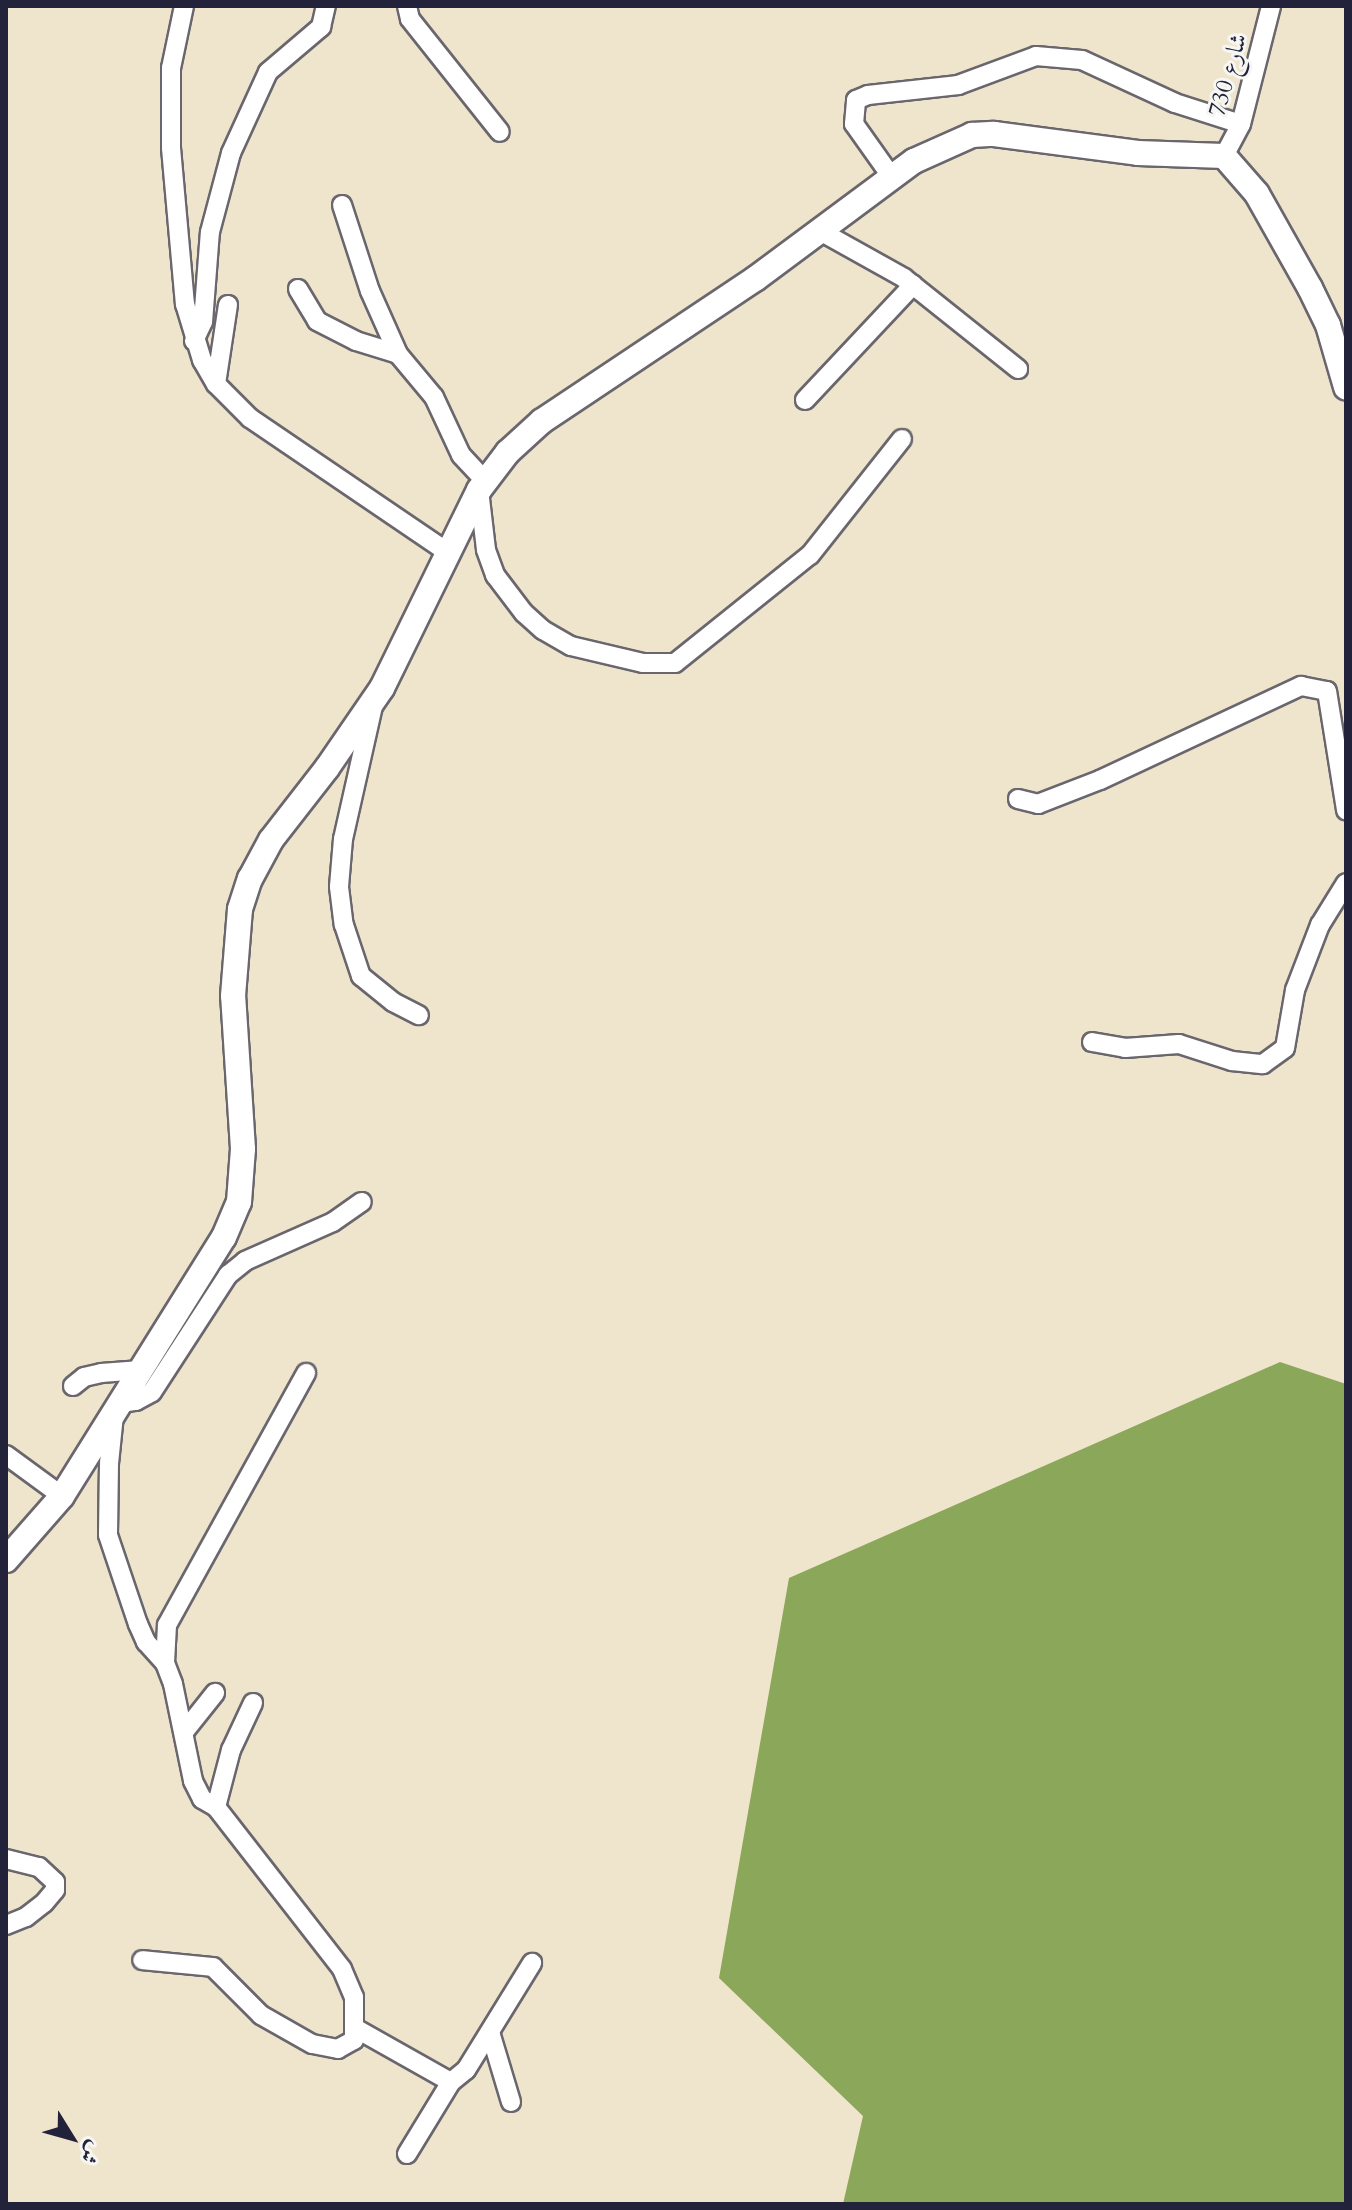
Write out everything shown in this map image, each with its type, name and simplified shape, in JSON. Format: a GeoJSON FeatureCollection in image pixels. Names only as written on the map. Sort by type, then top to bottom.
{"type":"FeatureCollection","features":[{"type":"Feature","properties":{"kind":"street"},"geometry":{"type":"LineString","coordinates":[[184,6],[175,38],[169,99],[176,225],[185,304],[194,341],[216,384],[250,418],[446,551]]}},
{"type":"Feature","properties":{"kind":"street"},"geometry":{"type":"LineString","coordinates":[[194,341],[203,322],[210,232],[231,153],[268,72],[321,27],[326,6]]}},
{"type":"Feature","properties":{"kind":"street"},"geometry":{"type":"LineString","coordinates":[[407,6],[410,19],[500,132]]}},
{"type":"Feature","properties":{"kind":"street","name":"شارع 730"},"geometry":{"type":"LineString","coordinates":[[1224,156],[1241,124],[1271,6]]}},
{"type":"Feature","properties":{"kind":"street"},"geometry":{"type":"LineString","coordinates":[[891,176],[854,124],[856,100],[868,95],[958,85],[1036,56],[1082,60],[1185,108],[1241,124]]}},
{"type":"Feature","properties":{"kind":"street"},"geometry":{"type":"LineString","coordinates":[[6,1560],[62,1496],[224,1237],[239,1202],[243,1149],[233,996],[240,909],[250,879],[271,840],[374,700],[446,551],[482,485],[508,452],[542,421],[693,322],[891,176],[943,145],[972,135],[994,134],[1138,153],[1224,156],[1257,194],[1310,288],[1328,325],[1346,387]]}},
{"type":"Feature","properties":{"kind":"street"},"geometry":{"type":"LineString","coordinates":[[342,205],[370,291],[398,354],[434,397],[461,455],[482,485],[486,550],[495,575],[533,622],[571,646],[643,663],[675,663],[810,555],[902,439]]}},
{"type":"Feature","properties":{"kind":"street"},"geometry":{"type":"LineString","coordinates":[[820,231],[870,256],[913,285],[1018,369]]}},
{"type":"Feature","properties":{"kind":"street"},"geometry":{"type":"LineString","coordinates":[[805,400],[913,285]]}},
{"type":"Feature","properties":{"kind":"street"},"geometry":{"type":"LineString","coordinates":[[298,289],[317,321],[356,341],[398,354]]}},
{"type":"Feature","properties":{"kind":"street"},"geometry":{"type":"LineString","coordinates":[[216,384],[228,305]]}},
{"type":"Feature","properties":{"kind":"street"},"geometry":{"type":"LineString","coordinates":[[1018,799],[1038,804],[1100,780],[1301,686],[1327,691],[1346,810]]}},
{"type":"Feature","properties":{"kind":"street"},"geometry":{"type":"LineString","coordinates":[[374,700],[343,839],[339,887],[344,925],[361,976],[393,1002],[419,1015]]}},
{"type":"Feature","properties":{"kind":"street"},"geometry":{"type":"LineString","coordinates":[[1092,1042],[1125,1048],[1179,1044],[1251,1064],[1263,1064],[1277,1056],[1285,1048],[1295,990],[1320,925],[1346,883]]}},
{"type":"Feature","properties":{"kind":"street"},"geometry":{"type":"LineString","coordinates":[[118,1408],[152,1392],[228,1275],[245,1261],[333,1222],[362,1202]]}},
{"type":"Feature","properties":{"kind":"street"},"geometry":{"type":"LineString","coordinates":[[73,1386],[84,1377],[101,1373],[141,1370]]}},
{"type":"Feature","properties":{"kind":"street"},"geometry":{"type":"LineString","coordinates":[[142,1960],[213,1967],[261,2015],[327,2049],[338,2049],[354,2040],[354,1997],[342,1969],[216,1807],[202,1799],[193,1781],[184,1732],[165,1663],[167,1625],[306,1373]]}},
{"type":"Feature","properties":{"kind":"street"},"geometry":{"type":"LineString","coordinates":[[118,1408],[109,1463],[108,1535],[146,1642],[165,1663]]}},
{"type":"Feature","properties":{"kind":"street"},"geometry":{"type":"LineString","coordinates":[[6,1455],[62,1496]]}},
{"type":"Feature","properties":{"kind":"street"},"geometry":{"type":"LineString","coordinates":[[184,1732],[215,1693]]}},
{"type":"Feature","properties":{"kind":"street"},"geometry":{"type":"LineString","coordinates":[[216,1807],[231,1750],[253,1703]]}},
{"type":"Feature","properties":{"kind":"street"},"geometry":{"type":"LineString","coordinates":[[6,1859],[39,1867],[55,1882],[55,1890],[44,1903],[26,1917],[6,1925]]}},
{"type":"Feature","properties":{"kind":"street"},"geometry":{"type":"LineString","coordinates":[[407,2154],[451,2082],[466,2070],[532,1963]]}},
{"type":"Feature","properties":{"kind":"street"},"geometry":{"type":"LineString","coordinates":[[355,2028],[451,2082]]}},
{"type":"Feature","properties":{"kind":"street"},"geometry":{"type":"LineString","coordinates":[[490,2032],[511,2102]]}},
{"type":"Feature","properties":{"kind":"green space"},"geometry":{"type":"Polygon","coordinates":[[[1280,1362],[1346,1384],[1346,2204],[843,2204],[863,2116],[719,1978],[789,1578],[1280,1362]]]}}]}
